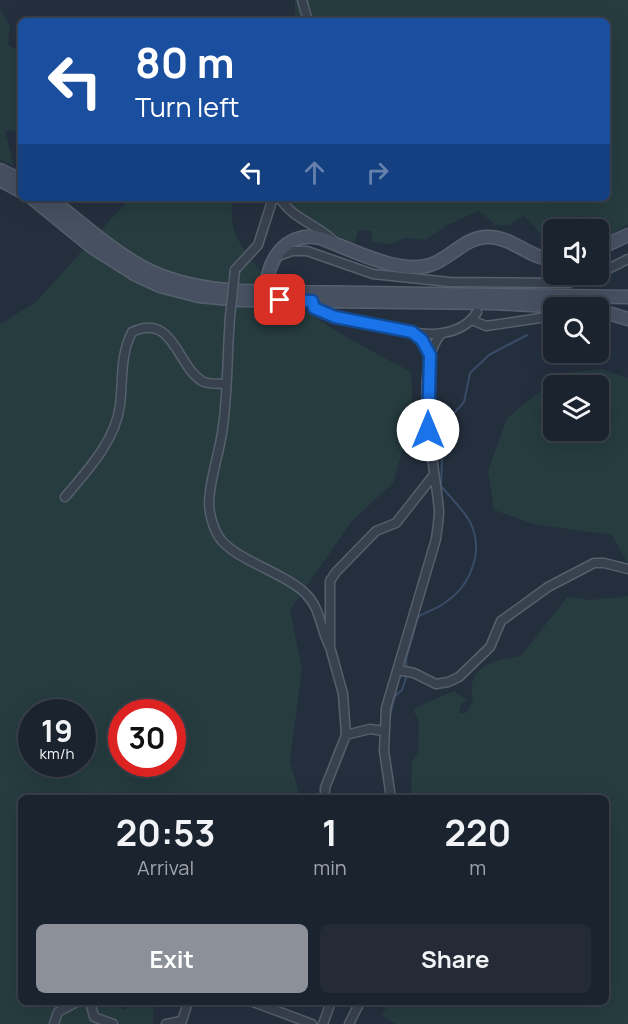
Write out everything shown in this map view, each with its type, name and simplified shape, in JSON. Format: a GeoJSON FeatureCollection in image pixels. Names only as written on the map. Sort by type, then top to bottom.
{"type":"FeatureCollection","features":[{"type":"Feature","properties":{"kind":"street"},"geometry":{"type":"LineString","coordinates":[[302,0],[307,18]]}},
{"type":"Feature","properties":{"kind":"street"},"geometry":{"type":"LineString","coordinates":[[0,170],[15,181]]}},
{"type":"Feature","properties":{"kind":"street"},"geometry":{"type":"LineString","coordinates":[[36,201],[115,263],[160,286],[219,299],[266,295],[628,297]]}},
{"type":"Feature","properties":{"kind":"street"},"geometry":{"type":"LineString","coordinates":[[53,201],[121,256],[162,277],[202,287],[312,301],[543,306]]}},
{"type":"Feature","properties":{"kind":"street"},"geometry":{"type":"LineString","coordinates":[[272,201],[266,213],[258,245],[235,270],[224,423],[209,504],[212,521],[219,538],[234,550],[296,585],[308,596],[320,613],[322,633],[330,646]]}},
{"type":"Feature","properties":{"kind":"street"},"geometry":{"type":"LineString","coordinates":[[282,201],[289,210],[325,231],[337,244]]}},
{"type":"Feature","properties":{"kind":"street"},"geometry":{"type":"LineString","coordinates":[[609,244],[628,235]]}},
{"type":"Feature","properties":{"kind":"street"},"geometry":{"type":"LineString","coordinates":[[266,295],[266,276],[274,256],[288,243],[305,237],[337,244],[399,266],[419,268],[437,262],[470,241],[490,237],[509,242],[536,257],[543,258]]}},
{"type":"Feature","properties":{"kind":"street"},"geometry":{"type":"LineString","coordinates":[[274,256],[292,251],[307,251],[379,276],[479,285],[543,284]]}},
{"type":"Feature","properties":{"kind":"street"},"geometry":{"type":"LineString","coordinates":[[609,268],[628,259]]}},
{"type":"Feature","properties":{"kind":"street"},"geometry":{"type":"LineString","coordinates":[[312,301],[314,308],[335,317],[412,332],[441,334],[472,320],[477,312]]}},
{"type":"Feature","properties":{"kind":"street"},"geometry":{"type":"LineString","coordinates":[[609,313],[628,319]]}},
{"type":"Feature","properties":{"kind":"street"},"geometry":{"type":"LineString","coordinates":[[472,320],[486,326],[543,318]]}},
{"type":"Feature","properties":{"kind":"street"},"geometry":{"type":"LineString","coordinates":[[65,497],[106,445],[115,423],[120,407],[122,367],[132,332],[150,327],[160,331],[176,346],[203,382],[225,384]]}},
{"type":"Feature","properties":{"kind":"street"},"geometry":{"type":"LineString","coordinates":[[412,332],[422,340],[430,355]]}},
{"type":"Feature","properties":{"kind":"street"},"geometry":{"type":"LineString","coordinates":[[391,795],[384,731],[386,708],[404,671],[436,539],[439,513],[426,417],[430,355],[441,334]]}},
{"type":"Feature","properties":{"kind":"street"},"geometry":{"type":"LineString","coordinates":[[325,795],[325,788],[346,735],[343,694],[330,646],[329,586],[336,572],[376,531],[396,523],[433,476]]}},
{"type":"Feature","properties":{"kind":"street"},"geometry":{"type":"LineString","coordinates":[[404,671],[436,684],[448,682],[459,677],[490,647],[501,621],[548,586],[594,563],[604,563],[628,570]]}},
{"type":"Feature","properties":{"kind":"street"},"geometry":{"type":"LineString","coordinates":[[346,735],[370,729],[384,731]]}},
{"type":"Feature","properties":{"kind":"street"},"geometry":{"type":"LineString","coordinates":[[54,1024],[58,1012],[71,1005]]}},
{"type":"Feature","properties":{"kind":"street"},"geometry":{"type":"LineString","coordinates":[[91,1005],[94,1017],[113,1024]]}},
{"type":"Feature","properties":{"kind":"street"},"geometry":{"type":"LineString","coordinates":[[166,1024],[181,1022],[187,1005]]}},
{"type":"Feature","properties":{"kind":"street"},"geometry":{"type":"LineString","coordinates":[[261,1005],[312,1024]]}},
{"type":"Feature","properties":{"kind":"street"},"geometry":{"type":"LineString","coordinates":[[323,1024],[330,1005]]}},
{"type":"Feature","properties":{"kind":"street"},"geometry":{"type":"LineString","coordinates":[[349,1024],[358,1005]]}},
{"type":"Feature","properties":{"kind":"green space"},"geometry":{"type":"Polygon","coordinates":[[[295,0],[628,0],[628,225],[610,235],[609,219],[585,219],[579,215],[575,219],[543,219],[543,235],[524,215],[509,225],[495,225],[479,211],[447,225],[426,240],[405,238],[392,244],[372,242],[372,231],[358,230],[355,244],[328,231],[288,201],[610,201],[610,18],[297,18],[295,0]]]}},
{"type":"Feature","properties":{"kind":"green space"},"geometry":{"type":"Polygon","coordinates":[[[0,10],[10,25],[8,44],[18,48],[18,130],[5,131],[14,166],[0,160],[0,10]]]}},
{"type":"Feature","properties":{"kind":"green space"},"geometry":{"type":"Polygon","coordinates":[[[127,201],[232,201],[234,230],[246,253],[264,275],[310,314],[362,346],[411,372],[413,414],[393,483],[352,521],[290,610],[302,668],[290,761],[299,795],[18,795],[18,1005],[120,1005],[124,1010],[132,1005],[154,1005],[153,1024],[0,1024],[0,324],[36,302],[127,201]]]}},
{"type":"Feature","properties":{"kind":"green space"},"geometry":{"type":"Polygon","coordinates":[[[602,369],[628,378],[628,564],[612,535],[533,524],[494,510],[488,471],[507,418],[543,389],[543,441],[609,441],[609,375],[561,375],[602,369]]]}},
{"type":"Feature","properties":{"kind":"green space"},"geometry":{"type":"Polygon","coordinates":[[[628,596],[628,1024],[396,1024],[382,1015],[387,1005],[609,1005],[609,795],[411,795],[412,761],[418,752],[419,722],[413,709],[454,691],[467,701],[461,704],[459,713],[466,713],[473,702],[473,680],[477,673],[491,663],[521,656],[567,597],[591,600],[628,596]]]}},
{"type":"Feature","properties":{"kind":"waterway"},"geometry":{"type":"LineString","coordinates":[[407,670],[406,659],[418,617],[453,597],[467,578],[475,557],[476,545],[470,522],[441,486],[443,430],[448,420],[464,402],[470,373],[489,355],[527,335]]}},
{"type":"Feature","properties":{"kind":"waterway"},"geometry":{"type":"LineString","coordinates":[[389,719],[395,696],[402,690],[407,675]]}},
{"type":"Feature","properties":{"kind":"waterway"},"geometry":{"type":"LineString","coordinates":[[388,748],[395,795]]}},
{"type":"Feature","properties":{"kind":"waterway"},"geometry":{"type":"LineString","coordinates":[[332,1010],[335,1005]]}},
{"type":"Feature","properties":{"kind":"route"},"geometry":{"type":"LineString","coordinates":[[280,300],[312,301],[314,308],[335,317],[412,332],[422,340],[430,355],[426,417],[428,430]]}}]}
